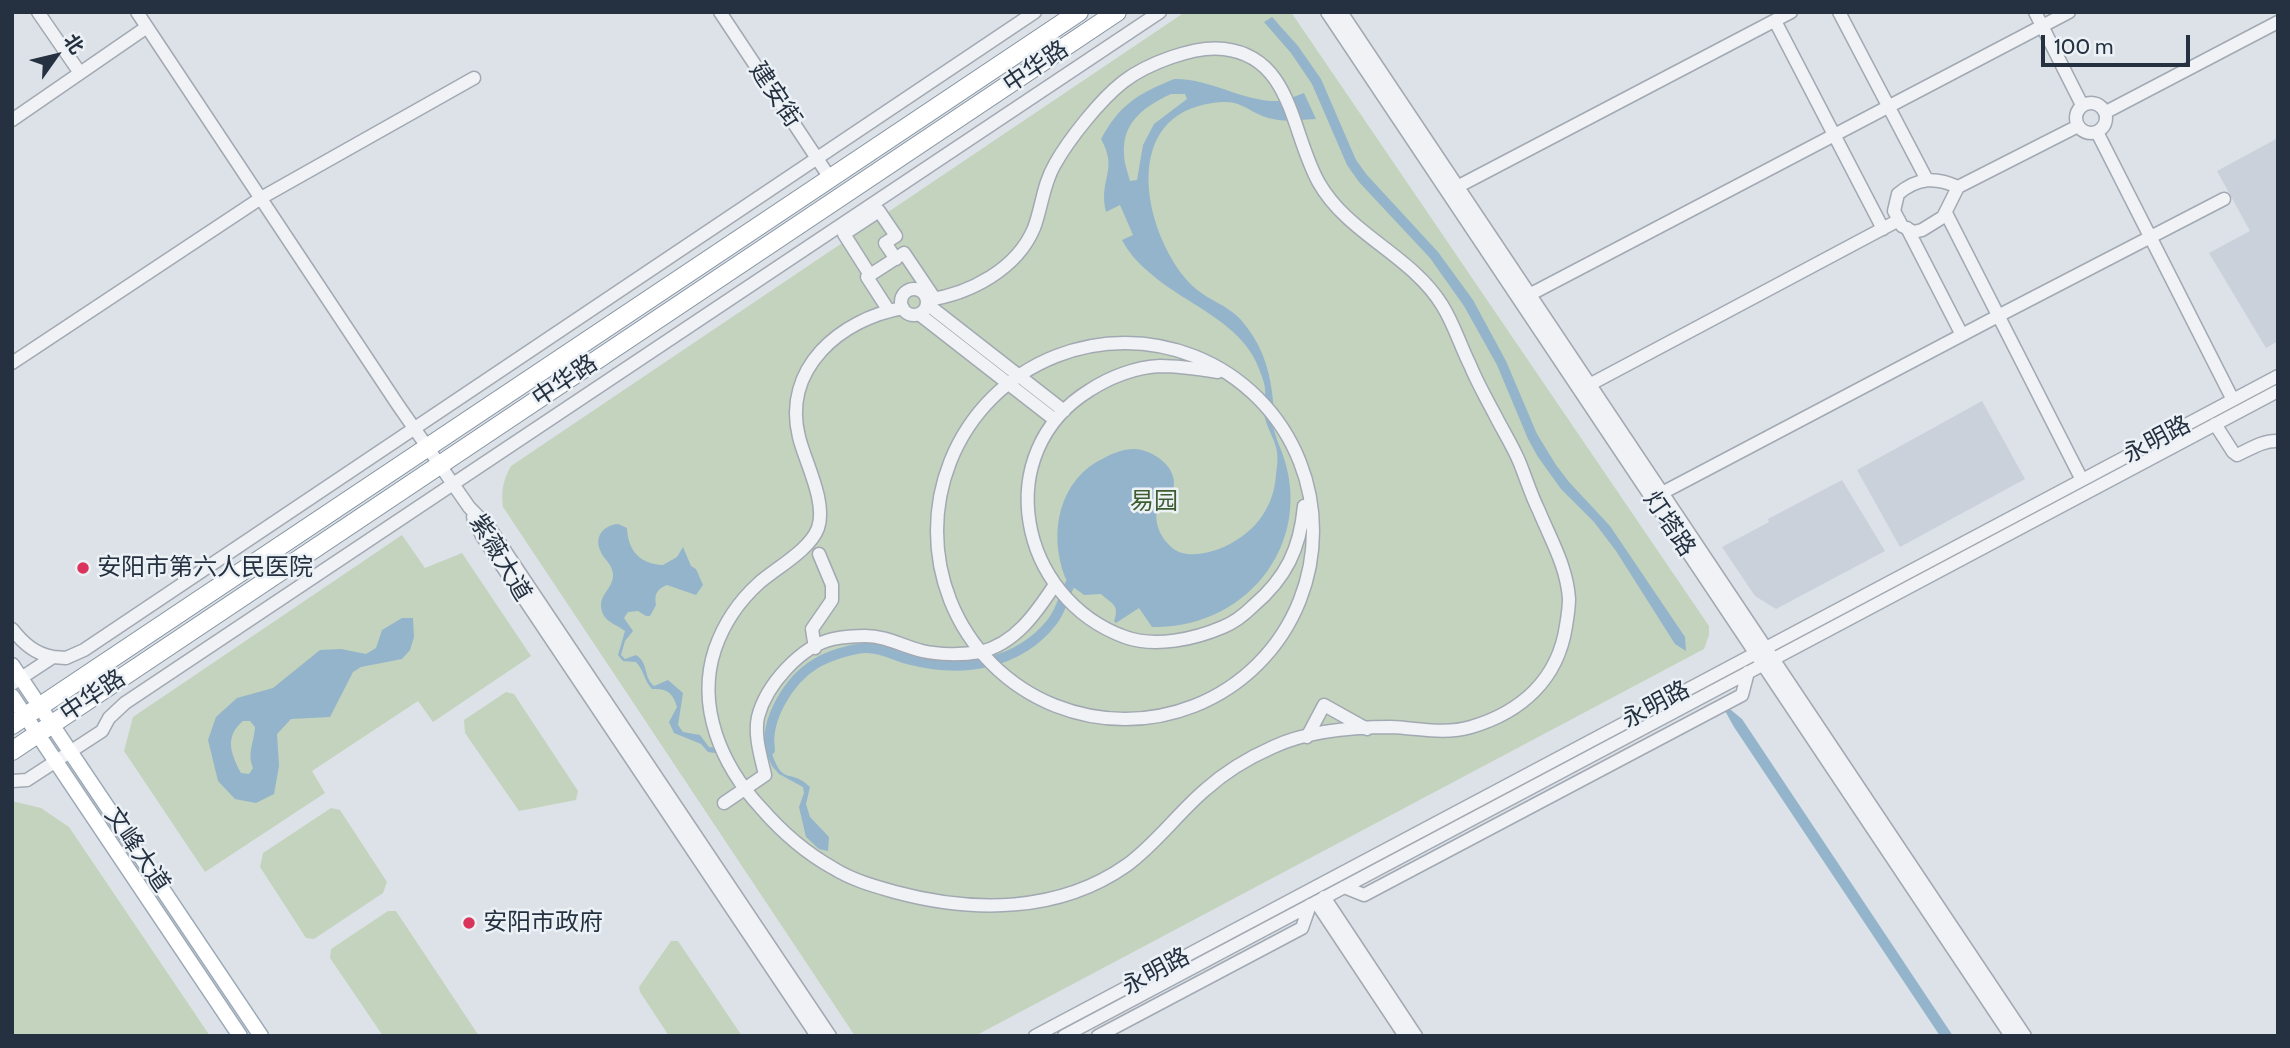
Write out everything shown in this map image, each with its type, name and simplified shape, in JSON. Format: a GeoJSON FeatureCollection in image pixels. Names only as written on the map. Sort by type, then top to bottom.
{"type":"FeatureCollection","features":[{"type":"Feature","properties":{"kind":"highway","name":"中华路"},"geometry":{"type":"LineString","coordinates":[[26,716],[1079,12]]}},
{"type":"Feature","properties":{"kind":"highway","name":"中华路"},"geometry":{"type":"LineString","coordinates":[[12,751],[1117,12]]}},
{"type":"Feature","properties":{"kind":"main road","name":"文峰大道"},"geometry":{"type":"LineString","coordinates":[[12,665],[26,716]]}},
{"type":"Feature","properties":{"kind":"main road","name":"文峰大道"},"geometry":{"type":"LineString","coordinates":[[12,696],[26,716],[71,752],[261,1036]]}},
{"type":"Feature","properties":{"kind":"main road","name":"文峰大道"},"geometry":{"type":"LineString","coordinates":[[45,729],[56,761],[240,1036]]}},
{"type":"Feature","properties":{"kind":"street"},"geometry":{"type":"LineString","coordinates":[[38,12],[80,73]]}},
{"type":"Feature","properties":{"kind":"street"},"geometry":{"type":"LineString","coordinates":[[138,12],[469,507]]}},
{"type":"Feature","properties":{"kind":"street","name":"建安街"},"geometry":{"type":"LineString","coordinates":[[720,12],[831,178]]}},
{"type":"Feature","properties":{"kind":"street"},"geometry":{"type":"LineString","coordinates":[[12,629],[30,648],[42,655],[66,657],[84,650],[1035,12]]}},
{"type":"Feature","properties":{"kind":"street"},"geometry":{"type":"LineString","coordinates":[[12,781],[27,780],[71,752],[102,731],[109,718],[125,703],[1160,12]]}},
{"type":"Feature","properties":{"kind":"street","name":"灯塔路"},"geometry":{"type":"LineString","coordinates":[[1327,12],[2025,1036]]}},
{"type":"Feature","properties":{"kind":"street","name":"灯塔路"},"geometry":{"type":"LineString","coordinates":[[1340,12],[1662,493],[1764,656],[2011,1036]]}},
{"type":"Feature","properties":{"kind":"street"},"geometry":{"type":"LineString","coordinates":[[1457,187],[1791,12]]}},
{"type":"Feature","properties":{"kind":"street"},"geometry":{"type":"LineString","coordinates":[[1839,12],[1927,180]]}},
{"type":"Feature","properties":{"kind":"street"},"geometry":{"type":"LineString","coordinates":[[2035,12],[2082,105]]}},
{"type":"Feature","properties":{"kind":"street"},"geometry":{"type":"LineString","coordinates":[[1529,295],[2069,12]]}},
{"type":"Feature","properties":{"kind":"street"},"geometry":{"type":"LineString","coordinates":[[1775,21],[1883,229]]}},
{"type":"Feature","properties":{"kind":"street"},"geometry":{"type":"LineString","coordinates":[[2106,112],[2278,22]]}},
{"type":"Feature","properties":{"kind":"street"},"geometry":{"type":"LineString","coordinates":[[12,120],[147,27]]}},
{"type":"Feature","properties":{"kind":"street"},"geometry":{"type":"LineString","coordinates":[[927,304],[923,292],[915,288],[906,291],[896,309],[866,318],[839,335],[815,357],[802,379],[794,404],[798,437],[818,498],[818,528],[803,549],[755,586],[728,617],[716,643],[707,676],[708,703],[718,740],[744,790],[800,845],[836,870],[872,886],[924,900],[970,907],[1017,905],[1080,890],[1129,864],[1205,790],[1248,758],[1285,741],[1341,730],[1393,727],[1432,732],[1469,728],[1517,707],[1548,677],[1563,646],[1570,603],[1561,561],[1531,495],[1518,458],[1469,364],[1452,320],[1432,289],[1347,219],[1320,185],[1284,94],[1274,75],[1260,62],[1226,49],[1196,50],[1155,64],[1123,82],[1077,131],[1050,172],[1032,233],[1011,263],[973,287],[927,304],[910,314],[896,309],[867,277],[904,253],[927,304],[1059,416]]}},
{"type":"Feature","properties":{"kind":"street"},"geometry":{"type":"LineString","coordinates":[[12,363],[261,198],[474,78]]}},
{"type":"Feature","properties":{"kind":"street"},"geometry":{"type":"LineString","coordinates":[[2097,103],[2106,112],[2106,124],[2097,132],[2088,133],[2078,126],[2076,114],[2082,105],[2097,103]]}},
{"type":"Feature","properties":{"kind":"street"},"geometry":{"type":"LineString","coordinates":[[1903,224],[1914,232],[1934,224],[1946,213],[1958,187],[2078,126]]}},
{"type":"Feature","properties":{"kind":"street"},"geometry":{"type":"LineString","coordinates":[[2097,132],[2233,400]]}},
{"type":"Feature","properties":{"kind":"street"},"geometry":{"type":"LineString","coordinates":[[1958,187],[1941,179],[1927,180],[1898,194],[1894,211],[1962,335]]}},
{"type":"Feature","properties":{"kind":"street"},"geometry":{"type":"LineString","coordinates":[[1662,493],[2224,200]]}},
{"type":"Feature","properties":{"kind":"street"},"geometry":{"type":"LineString","coordinates":[[870,275],[844,234],[879,211],[896,236],[885,243],[896,259]]}},
{"type":"Feature","properties":{"kind":"street"},"geometry":{"type":"LineString","coordinates":[[1946,213],[2082,480]]}},
{"type":"Feature","properties":{"kind":"street"},"geometry":{"type":"LineString","coordinates":[[1590,385],[1883,229],[1903,224]]}},
{"type":"Feature","properties":{"kind":"street"},"geometry":{"type":"LineString","coordinates":[[1114,343],[1148,345],[1178,351],[1206,361],[1222,372],[1250,392],[1277,420],[1289,441],[1305,482],[1313,527],[1310,565],[1299,611],[1281,639],[1239,680],[1189,707],[1154,716],[1127,719],[1063,710],[1010,682],[970,639],[951,603],[939,556],[936,526],[940,493],[949,461],[970,426],[999,390],[1042,362],[1080,347],[1114,343]]}},
{"type":"Feature","properties":{"kind":"street"},"geometry":{"type":"LineString","coordinates":[[1222,372],[1158,366],[1109,378],[1078,397],[1059,416],[1031,465],[1027,509],[1039,558],[1062,593],[1101,625],[1127,638],[1166,641],[1200,636],[1235,622],[1272,590],[1293,558],[1302,531],[1305,482]]}},
{"type":"Feature","properties":{"kind":"street","name":"永明路"},"geometry":{"type":"LineString","coordinates":[[1064,1036],[1748,672],[1764,656],[2082,480],[2278,376]]}},
{"type":"Feature","properties":{"kind":"street","name":"永明路"},"geometry":{"type":"LineString","coordinates":[[1035,1036],[2278,391]]}},
{"type":"Feature","properties":{"kind":"street"},"geometry":{"type":"LineString","coordinates":[[2215,424],[2237,455],[2274,440],[2278,441]]}},
{"type":"Feature","properties":{"kind":"street","name":"紫薇大道"},"geometry":{"type":"LineString","coordinates":[[469,507],[482,536],[817,1036]]}},
{"type":"Feature","properties":{"kind":"street","name":"紫薇大道"},"geometry":{"type":"LineString","coordinates":[[469,507],[491,530],[830,1036]]}},
{"type":"Feature","properties":{"kind":"street"},"geometry":{"type":"LineString","coordinates":[[815,648],[812,629],[832,600],[832,585],[819,554]]}},
{"type":"Feature","properties":{"kind":"street"},"geometry":{"type":"LineString","coordinates":[[724,803],[765,775],[758,747],[758,718],[772,687],[801,655],[831,639],[867,636],[896,640],[922,651],[956,654],[982,651],[1013,636],[1062,593]]}},
{"type":"Feature","properties":{"kind":"street"},"geometry":{"type":"LineString","coordinates":[[17,681],[53,657]]}},
{"type":"Feature","properties":{"kind":"street"},"geometry":{"type":"LineString","coordinates":[[1307,737],[1324,705],[1367,729]]}},
{"type":"Feature","properties":{"kind":"street"},"geometry":{"type":"LineString","coordinates":[[1098,1036],[1302,928],[1317,901]]}},
{"type":"Feature","properties":{"kind":"street"},"geometry":{"type":"LineString","coordinates":[[1317,901],[1405,1036]]}},
{"type":"Feature","properties":{"kind":"street"},"geometry":{"type":"LineString","coordinates":[[1317,901],[1416,1036]]}},
{"type":"Feature","properties":{"kind":"shaded area"},"geometry":{"type":"Polygon","coordinates":[[[2278,138],[2278,341],[2266,348],[2209,253],[2250,231],[2217,171],[2278,138]]]}},
{"type":"Feature","properties":{"kind":"shaded area"},"geometry":{"type":"Polygon","coordinates":[[[1982,401],[2025,479],[1900,547],[1857,470],[1982,401]]]}},
{"type":"Feature","properties":{"kind":"shaded area"},"geometry":{"type":"Polygon","coordinates":[[[1842,480],[1885,551],[1776,609],[1755,596],[1722,547],[1842,480]]]}},
{"type":"Feature","properties":{"kind":"green space","name":"易园"},"geometry":{"type":"Polygon","coordinates":[[[1185,12],[1291,12],[1709,626],[1709,635],[1704,649],[975,1036],[855,1036],[503,507],[504,481],[511,466],[1185,12]]]}},
{"type":"Feature","properties":{"kind":"green space"},"geometry":{"type":"Polygon","coordinates":[[[402,535],[425,568],[462,553],[531,656],[433,722],[418,701],[312,771],[325,793],[205,872],[124,751],[133,717],[402,535]]]}},
{"type":"Feature","properties":{"kind":"green space"},"geometry":{"type":"Polygon","coordinates":[[[506,692],[514,694],[578,791],[576,800],[519,811],[465,733],[464,720],[506,692]]]}},
{"type":"Feature","properties":{"kind":"green space"},"geometry":{"type":"Polygon","coordinates":[[[12,801],[41,808],[69,827],[210,1036],[12,1036],[12,801]]]}},
{"type":"Feature","properties":{"kind":"green space"},"geometry":{"type":"Polygon","coordinates":[[[331,808],[340,810],[387,882],[383,893],[314,939],[306,938],[260,867],[263,853],[331,808]]]}},
{"type":"Feature","properties":{"kind":"green space"},"geometry":{"type":"Polygon","coordinates":[[[388,911],[396,911],[479,1036],[383,1036],[330,958],[331,949],[388,911]]]}},
{"type":"Feature","properties":{"kind":"green space"},"geometry":{"type":"Polygon","coordinates":[[[671,941],[678,941],[742,1036],[669,1036],[639,987],[671,941]]]}},
{"type":"Feature","properties":{"kind":"water"},"geometry":{"type":"Polygon","coordinates":[[[1272,17],[1298,46],[1321,79],[1356,160],[1438,252],[1473,300],[1506,361],[1537,434],[1569,482],[1610,526],[1685,637],[1686,651],[1675,644],[1616,551],[1594,522],[1561,489],[1538,457],[1497,365],[1464,306],[1430,258],[1359,182],[1347,165],[1312,84],[1291,53],[1264,22],[1272,17]]]}},
{"type":"Feature","properties":{"kind":"water"},"geometry":{"type":"Polygon","coordinates":[[[1174,79],[1188,80],[1267,101],[1281,101],[1288,121],[1266,117],[1228,102],[1190,109],[1168,124],[1154,145],[1149,171],[1150,199],[1157,227],[1169,254],[1192,285],[1236,315],[1253,336],[1268,372],[1274,412],[1264,400],[1265,390],[1261,374],[1242,341],[1213,316],[1165,285],[1134,258],[1122,240],[1133,235],[1120,205],[1106,212],[1104,191],[1108,159],[1101,139],[1123,109],[1140,95],[1174,79]],[[1171,94],[1161,99],[1144,110],[1131,124],[1124,143],[1125,164],[1130,181],[1137,180],[1143,145],[1154,124],[1187,99],[1185,94],[1171,94]]]}},
{"type":"Feature","properties":{"kind":"water"},"geometry":{"type":"Polygon","coordinates":[[[1304,93],[1316,119],[1299,120],[1291,98],[1304,93]]]}},
{"type":"Feature","properties":{"kind":"water"},"geometry":{"type":"Polygon","coordinates":[[[1264,412],[1273,427],[1289,479],[1290,513],[1282,544],[1267,571],[1246,595],[1219,612],[1187,624],[1152,627],[1139,608],[1116,623],[1116,611],[1112,603],[1101,594],[1084,595],[1068,582],[1060,560],[1058,543],[1061,509],[1067,493],[1089,467],[1118,452],[1130,449],[1149,452],[1163,461],[1172,474],[1173,490],[1159,506],[1156,519],[1161,534],[1170,546],[1182,553],[1201,554],[1219,549],[1242,537],[1266,510],[1274,487],[1276,447],[1264,412]]]}},
{"type":"Feature","properties":{"kind":"water"},"geometry":{"type":"Polygon","coordinates":[[[618,524],[627,528],[633,550],[648,562],[663,565],[677,557],[683,547],[703,585],[696,595],[667,585],[657,592],[656,605],[650,616],[638,611],[628,612],[624,618],[633,631],[625,641],[621,655],[625,659],[636,655],[640,658],[654,686],[668,680],[683,693],[678,725],[683,732],[700,735],[709,747],[717,748],[715,753],[708,752],[701,744],[674,733],[669,722],[677,707],[674,698],[662,689],[652,689],[636,662],[623,661],[618,655],[625,631],[603,614],[601,602],[613,580],[613,574],[600,550],[598,540],[605,529],[618,524]]]}},
{"type":"Feature","properties":{"kind":"water"},"geometry":{"type":"Polygon","coordinates":[[[402,618],[413,618],[414,637],[410,650],[402,659],[361,667],[353,672],[330,717],[291,719],[277,734],[279,766],[274,794],[256,803],[235,799],[218,781],[208,740],[216,717],[237,698],[273,688],[320,650],[341,649],[366,654],[376,648],[382,630],[402,618]],[[243,721],[231,739],[234,759],[241,773],[249,774],[253,768],[251,752],[255,727],[250,721],[243,721]]]}},
{"type":"Feature","properties":{"kind":"water"},"geometry":{"type":"Polygon","coordinates":[[[1719,700],[1742,719],[1953,1036],[1940,1036],[1734,727],[1719,700]]]}},
{"type":"Feature","properties":{"kind":"water"},"geometry":{"type":"Polygon","coordinates":[[[765,750],[771,751],[783,773],[803,781],[810,787],[806,804],[810,817],[829,837],[828,851],[819,849],[806,837],[799,807],[804,793],[803,787],[779,774],[765,750]]]}},
{"type":"Feature","properties":{"kind":"waterway"},"geometry":{"type":"LineString","coordinates":[[770,750],[771,726],[781,701],[796,680],[820,661],[846,651],[865,648],[930,664],[950,666],[988,662],[1023,648],[1038,637],[1055,618],[1070,584]]}},
{"type":"Feature","properties":{"kind":"place","name":"安阳市第六人民医院"},"geometry":{"type":"Point","coordinates":[83,568]}},
{"type":"Feature","properties":{"kind":"place","name":"安阳市政府"},"geometry":{"type":"Point","coordinates":[469,923]}}]}
